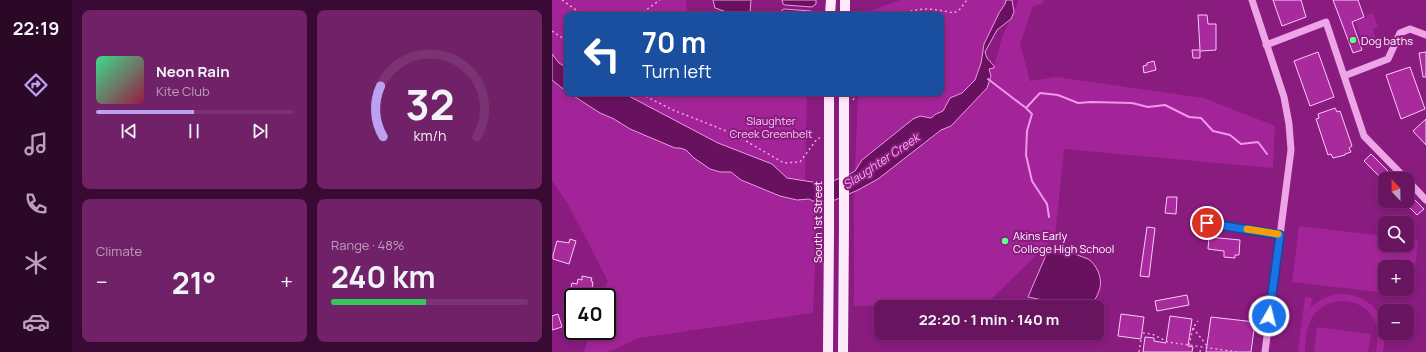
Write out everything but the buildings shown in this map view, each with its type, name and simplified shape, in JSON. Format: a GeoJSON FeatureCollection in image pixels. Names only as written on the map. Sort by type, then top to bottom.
{"type":"FeatureCollection","features":[{"type":"Feature","properties":{"kind":"main road"},"geometry":{"type":"LineString","coordinates":[[830,12],[831,0]]}},
{"type":"Feature","properties":{"kind":"main road"},"geometry":{"type":"LineString","coordinates":[[845,0],[845,12]]}},
{"type":"Feature","properties":{"kind":"main road","name":"South 1st Street"},"geometry":{"type":"LineString","coordinates":[[828,352],[829,96]]}},
{"type":"Feature","properties":{"kind":"main road"},"geometry":{"type":"LineString","coordinates":[[843,352],[844,96]]}},
{"type":"Feature","properties":{"kind":"street"},"geometry":{"type":"LineString","coordinates":[[1252,0],[1284,97],[1289,124],[1291,150],[1265,352]]}},
{"type":"Feature","properties":{"kind":"street"},"geometry":{"type":"LineString","coordinates":[[1266,45],[1326,22],[1364,136],[1398,172]]}},
{"type":"Feature","properties":{"kind":"street"},"geometry":{"type":"LineString","coordinates":[[1344,76],[1388,58],[1400,33],[1410,30],[1426,35]]}},
{"type":"Feature","properties":{"kind":"street"},"geometry":{"type":"LineString","coordinates":[[1414,188],[1426,200]]}},
{"type":"Feature","properties":{"kind":"street"},"geometry":{"type":"LineString","coordinates":[[1207,223],[1280,235]]}},
{"type":"Feature","properties":{"kind":"path"},"geometry":{"type":"LineString","coordinates":[[562,0],[579,12]]}},
{"type":"Feature","properties":{"kind":"path"},"geometry":{"type":"LineString","coordinates":[[643,12],[660,0]]}},
{"type":"Feature","properties":{"kind":"path"},"geometry":{"type":"LineString","coordinates":[[908,12],[922,8],[938,9],[954,13],[960,9],[967,0]]}},
{"type":"Feature","properties":{"kind":"path"},"geometry":{"type":"LineString","coordinates":[[552,31],[564,39]]}},
{"type":"Feature","properties":{"kind":"path"},"geometry":{"type":"LineString","coordinates":[[646,96],[673,110],[734,134],[784,163],[800,162],[817,139],[823,136]]}},
{"type":"Feature","properties":{"kind":"path"},"geometry":{"type":"LineString","coordinates":[[853,100],[855,96]]}},
{"type":"Feature","properties":{"kind":"path"},"geometry":{"type":"LineString","coordinates":[[1189,345],[1192,328],[1198,321]]}},
{"type":"Feature","properties":{"kind":"path"},"geometry":{"type":"LineString","coordinates":[[1192,328],[1208,348]]}},
{"type":"Feature","properties":{"kind":"path"},"geometry":{"type":"LineString","coordinates":[[1139,352],[1142,333],[1152,334],[1168,342],[1237,352]]}},
{"type":"Feature","properties":{"kind":"path"},"geometry":{"type":"LineString","coordinates":[[1200,352],[1201,347]]}},
{"type":"Feature","properties":{"kind":"green space"},"geometry":{"type":"Polygon","coordinates":[[[552,0],[686,0],[687,12],[564,12],[564,66],[552,54],[552,0]]]}},
{"type":"Feature","properties":{"kind":"green space"},"geometry":{"type":"Polygon","coordinates":[[[900,0],[1006,0],[984,44],[981,63],[975,80],[962,93],[950,98],[943,111],[931,118],[920,116],[913,119],[862,160],[855,171],[858,96],[944,96],[944,12],[867,12],[900,0]]]}},
{"type":"Feature","properties":{"kind":"green space"},"geometry":{"type":"Polygon","coordinates":[[[1019,0],[1044,0],[1042,4],[1033,6],[1020,44],[1030,81],[1056,77],[1204,98],[1275,126],[1273,168],[1064,149],[1055,237],[990,300],[874,300],[874,306],[854,306],[854,192],[878,179],[941,130],[951,126],[989,69],[994,67],[1002,37],[1019,0]]]}},
{"type":"Feature","properties":{"kind":"green space"},"geometry":{"type":"Polygon","coordinates":[[[1373,13],[1378,27],[1373,29],[1378,44],[1366,48],[1355,22],[1373,13]]]}},
{"type":"Feature","properties":{"kind":"green space"},"geometry":{"type":"Polygon","coordinates":[[[552,80],[564,90],[564,96],[572,96],[630,129],[675,148],[686,150],[694,158],[720,172],[731,172],[741,180],[813,201],[818,201],[813,313],[639,338],[608,352],[584,352],[587,340],[616,340],[616,288],[605,288],[608,281],[568,204],[552,181],[552,80]]]}},
{"type":"Feature","properties":{"kind":"green space","name":"Slaughter Creek Greenbelt"},"geometry":{"type":"Polygon","coordinates":[[[629,96],[807,96],[805,181],[787,178],[771,164],[718,143],[629,96]]]}},
{"type":"Feature","properties":{"kind":"green space"},"geometry":{"type":"Polygon","coordinates":[[[1299,226],[1378,235],[1378,252],[1414,252],[1414,240],[1418,240],[1414,277],[1414,260],[1378,260],[1378,292],[1292,282],[1299,226]]]}},
{"type":"Feature","properties":{"kind":"green space"},"geometry":{"type":"Polygon","coordinates":[[[1335,294],[1343,294],[1359,297],[1366,301],[1378,314],[1378,338],[1376,324],[1371,315],[1364,308],[1347,301],[1337,301],[1320,309],[1313,316],[1307,333],[1305,352],[1298,352],[1305,297],[1312,298],[1311,307],[1322,299],[1335,294]]]}},
{"type":"Feature","properties":{"kind":"green space"},"geometry":{"type":"Polygon","coordinates":[[[1317,327],[1371,334],[1368,352],[1314,352],[1317,327]]]}},
{"type":"Feature","properties":{"kind":"green space"},"geometry":{"type":"Polygon","coordinates":[[[1378,338],[1378,340],[1384,340],[1383,352],[1376,352],[1378,338]]]}},
{"type":"Feature","properties":{"kind":"water"},"geometry":{"type":"Polygon","coordinates":[[[713,0],[751,0],[750,12],[728,12],[715,8],[713,0]]]}},
{"type":"Feature","properties":{"kind":"water"},"geometry":{"type":"Polygon","coordinates":[[[782,0],[816,0],[816,4],[812,7],[785,5],[783,4],[782,0]]]}},
{"type":"Feature","properties":{"kind":"water","name":"Slaughter Creek"},"geometry":{"type":"Polygon","coordinates":[[[1006,0],[1012,0],[1014,12],[1011,19],[997,30],[985,52],[987,58],[994,66],[994,68],[989,69],[991,76],[987,88],[951,126],[941,130],[878,179],[835,200],[797,200],[780,196],[741,180],[731,172],[720,172],[710,169],[694,158],[686,150],[675,148],[630,129],[614,119],[600,113],[574,96],[629,96],[718,143],[772,164],[787,178],[825,184],[855,171],[862,160],[913,119],[920,116],[931,118],[943,111],[950,98],[962,93],[975,80],[981,63],[984,44],[1006,0]]]}},
{"type":"Feature","properties":{"kind":"water"},"geometry":{"type":"Polygon","coordinates":[[[784,9],[812,12],[781,12],[784,9]]]}},
{"type":"Feature","properties":{"kind":"water"},"geometry":{"type":"Polygon","coordinates":[[[552,54],[559,63],[564,66],[564,90],[552,80],[552,54]]]}},
{"type":"Feature","properties":{"kind":"water"},"geometry":{"type":"Polygon","coordinates":[[[1054,248],[1059,248],[1088,259],[1093,263],[1100,277],[1100,286],[1095,300],[1043,300],[1028,297],[1046,255],[1054,248]]]}},
{"type":"Feature","properties":{"kind":"waterway"},"geometry":{"type":"LineString","coordinates":[[988,79],[1026,108],[1040,93],[1058,95],[1078,103],[1132,103],[1148,107],[1165,105],[1189,117],[1201,118],[1213,131],[1230,135],[1241,144],[1258,142],[1267,154]]}},
{"type":"Feature","properties":{"kind":"waterway"},"geometry":{"type":"LineString","coordinates":[[1026,108],[1032,114],[1027,131],[1026,155],[1032,181],[1047,204],[1049,217]]}},
{"type":"Feature","properties":{"kind":"slow traffic"},"geometry":{"type":"LineString","coordinates":[[1247,229],[1278,234]]}},
{"type":"Feature","properties":{"kind":"place","name":"Dog baths"},"geometry":{"type":"Point","coordinates":[1353,40]}},
{"type":"Feature","properties":{"kind":"place","name":"Akins Early College High School"},"geometry":{"type":"Point","coordinates":[1005,241]}},
{"type":"Feature","properties":{"kind":"route"},"geometry":{"type":"LineString","coordinates":[[1207,223],[1280,235],[1269,316]]}}]}
